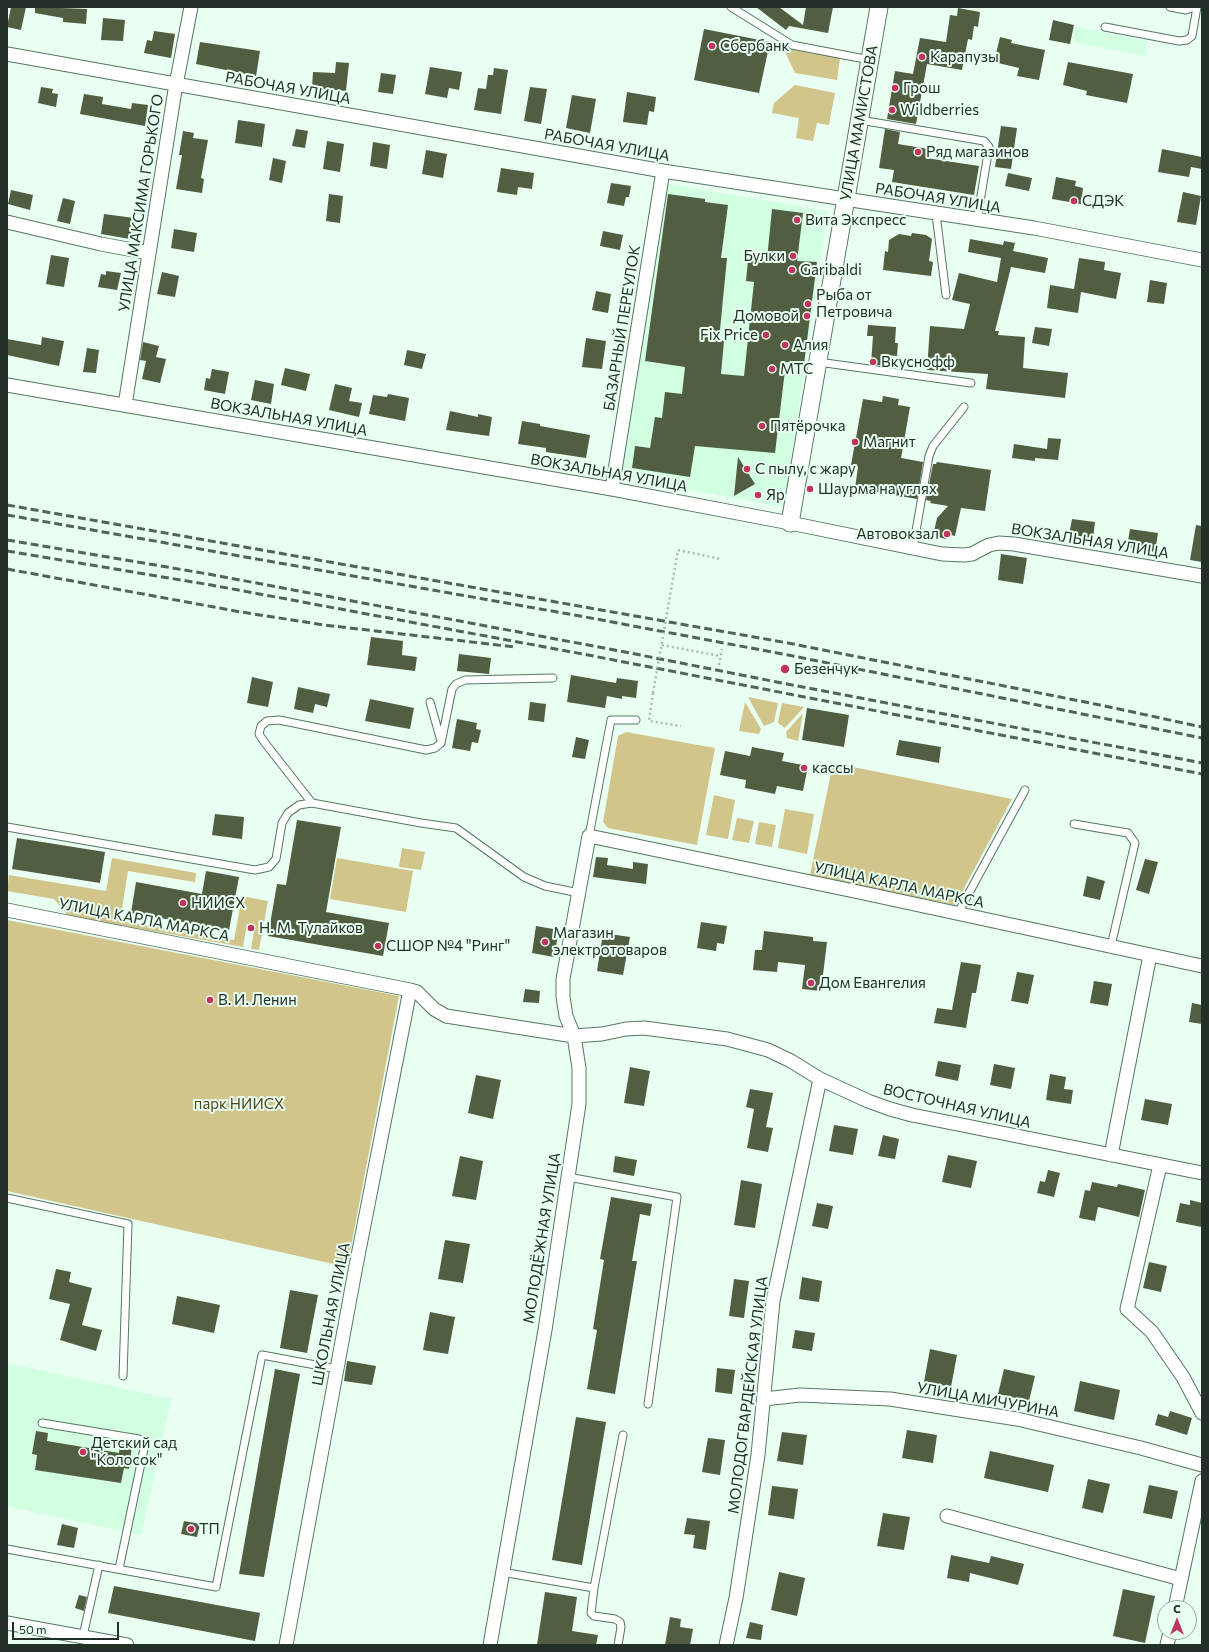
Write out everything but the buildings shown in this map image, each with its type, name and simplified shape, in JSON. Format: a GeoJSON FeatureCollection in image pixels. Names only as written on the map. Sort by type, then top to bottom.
{"type":"FeatureCollection","features":[{"type":"Feature","properties":{"kind":"street","name":"УЛИЦА МАКСИМА ГОРЬКОГО"},"geometry":{"type":"LineString","coordinates":[[126,405],[176,84],[191,7]]}},
{"type":"Feature","properties":{"kind":"street","name":"УЛИЦА МАМИСТОВА"},"geometry":{"type":"LineString","coordinates":[[790,523],[879,7]]}},
{"type":"Feature","properties":{"kind":"street","name":"РАБОЧАЯ УЛИЦА"},"geometry":{"type":"LineString","coordinates":[[7,54],[663,171],[1034,228],[1202,260]]}},
{"type":"Feature","properties":{"kind":"street","name":"БАЗАРНЫЙ ПЕРЕУЛОК"},"geometry":{"type":"LineString","coordinates":[[612,489],[663,171]]}},
{"type":"Feature","properties":{"kind":"street"},"geometry":{"type":"LineString","coordinates":[[7,222],[101,244],[149,253]]}},
{"type":"Feature","properties":{"kind":"street","name":"ВОКЗАЛЬНАЯ УЛИЦА"},"geometry":{"type":"LineString","coordinates":[[7,385],[612,489],[956,556],[972,554],[989,545],[999,543],[1014,544],[1202,576]]}},
{"type":"Feature","properties":{"kind":"street","name":"МОЛОДЁЖНАЯ УЛИЦА"},"geometry":{"type":"LineString","coordinates":[[490,1645],[545,1330],[579,1104],[579,1068],[574,1036],[566,1016],[562,996],[562,979],[589,836]]}},
{"type":"Feature","properties":{"kind":"street","name":"УЛИЦА КАРЛА МАРКСА"},"geometry":{"type":"LineString","coordinates":[[589,836],[958,913],[1202,966]]}},
{"type":"Feature","properties":{"kind":"street","name":"УЛИЦА КАРЛА МАРКСА"},"geometry":{"type":"LineString","coordinates":[[7,910],[410,990],[417,992],[434,1009],[446,1016],[574,1036]]}},
{"type":"Feature","properties":{"kind":"street"},"geometry":{"type":"LineString","coordinates":[[1111,1155],[1150,955]]}},
{"type":"Feature","properties":{"kind":"street","name":"ШКОЛЬНАЯ УЛИЦА"},"geometry":{"type":"LineString","coordinates":[[286,1645],[337,1369],[410,990]]}},
{"type":"Feature","properties":{"kind":"street","name":"ВОСТОЧНАЯ УЛИЦА"},"geometry":{"type":"LineString","coordinates":[[574,1036],[644,1028],[727,1039],[768,1050],[791,1061],[820,1079],[868,1101],[912,1115],[1202,1173]]}},
{"type":"Feature","properties":{"kind":"street","name":"МОЛОДОГВАРДЕЙСКАЯ УЛИЦА"},"geometry":{"type":"LineString","coordinates":[[726,1645],[736,1598],[758,1456],[773,1301],[820,1079]]}},
{"type":"Feature","properties":{"kind":"street"},"geometry":{"type":"LineString","coordinates":[[1160,1164],[1128,1309],[1152,1332],[1183,1377],[1202,1413]]}},
{"type":"Feature","properties":{"kind":"street","name":"УЛИЦА МИЧУРИНА"},"geometry":{"type":"LineString","coordinates":[[764,1398],[800,1395],[898,1400],[1017,1418],[1141,1448],[1202,1465]]}},
{"type":"Feature","properties":{"kind":"street"},"geometry":{"type":"LineString","coordinates":[[1177,1600],[1202,1481]]}},
{"type":"Feature","properties":{"kind":"street"},"geometry":{"type":"LineString","coordinates":[[947,1516],[1181,1579]]}},
{"type":"Feature","properties":{"kind":"street"},"geometry":{"type":"LineString","coordinates":[[7,1623],[126,1645]]}},
{"type":"Feature","properties":{"kind":"lane"},"geometry":{"type":"LineString","coordinates":[[731,7],[792,45],[870,60]]}},
{"type":"Feature","properties":{"kind":"lane"},"geometry":{"type":"LineString","coordinates":[[1105,27],[1179,41],[1187,40],[1192,36],[1196,7],[1186,10],[1170,7]]}},
{"type":"Feature","properties":{"kind":"lane"},"geometry":{"type":"LineString","coordinates":[[860,120],[984,141],[989,147],[989,152],[977,220]]}},
{"type":"Feature","properties":{"kind":"lane"},"geometry":{"type":"LineString","coordinates":[[936,214],[946,295]]}},
{"type":"Feature","properties":{"kind":"lane"},"geometry":{"type":"LineString","coordinates":[[818,362],[971,383]]}},
{"type":"Feature","properties":{"kind":"lane"},"geometry":{"type":"LineString","coordinates":[[914,548],[929,456],[933,446],[964,407]]}},
{"type":"Feature","properties":{"kind":"lane"},"geometry":{"type":"LineString","coordinates":[[312,803],[265,744],[259,734],[261,726],[267,721],[279,720],[426,750],[435,748],[441,743],[452,689],[456,684],[466,680],[553,678]]}},
{"type":"Feature","properties":{"kind":"lane"},"geometry":{"type":"LineString","coordinates":[[430,702],[441,743]]}},
{"type":"Feature","properties":{"kind":"lane"},"geometry":{"type":"LineString","coordinates":[[589,836],[611,720],[636,720]]}},
{"type":"Feature","properties":{"kind":"lane"},"geometry":{"type":"LineString","coordinates":[[958,913],[1025,790]]}},
{"type":"Feature","properties":{"kind":"lane"},"geometry":{"type":"LineString","coordinates":[[7,827],[255,870],[269,867],[276,859],[282,823],[288,813],[299,805],[312,803],[456,828],[524,877],[545,886],[579,893]]}},
{"type":"Feature","properties":{"kind":"lane"},"geometry":{"type":"LineString","coordinates":[[1074,824],[1128,833],[1135,843],[1111,946]]}},
{"type":"Feature","properties":{"kind":"lane"},"geometry":{"type":"LineString","coordinates":[[568,1177],[677,1197],[648,1404]]}},
{"type":"Feature","properties":{"kind":"lane"},"geometry":{"type":"LineString","coordinates":[[7,1198],[128,1224],[123,1376]]}},
{"type":"Feature","properties":{"kind":"lane"},"geometry":{"type":"LineString","coordinates":[[7,1549],[216,1586],[262,1355],[337,1369]]}},
{"type":"Feature","properties":{"kind":"lane"},"geometry":{"type":"LineString","coordinates":[[42,1423],[139,1440],[143,1441],[145,1444],[119,1569]]}},
{"type":"Feature","properties":{"kind":"lane"},"geometry":{"type":"LineString","coordinates":[[618,1645],[622,1626],[620,1622],[615,1619],[594,1616],[591,1613],[590,1608],[622,1435]]}},
{"type":"Feature","properties":{"kind":"lane"},"geometry":{"type":"LineString","coordinates":[[83,1636],[99,1565]]}},
{"type":"Feature","properties":{"kind":"lane"},"geometry":{"type":"LineString","coordinates":[[502,1572],[594,1588]]}},
{"type":"Feature","properties":{"kind":"path"},"geometry":{"type":"LineString","coordinates":[[681,726],[649,721],[678,550],[721,559]]}},
{"type":"Feature","properties":{"kind":"path"},"geometry":{"type":"LineString","coordinates":[[662,645],[720,656]]}},
{"type":"Feature","properties":{"kind":"path"},"geometry":{"type":"LineString","coordinates":[[719,665],[722,649]]}},
{"type":"Feature","properties":{"kind":"shaded area"},"geometry":{"type":"Polygon","coordinates":[[[1075,27],[1147,41],[1145,56],[1073,42],[1075,27]]]}},
{"type":"Feature","properties":{"kind":"shaded area"},"geometry":{"type":"Polygon","coordinates":[[[668,184],[828,211],[784,507],[619,477],[668,184]]]}},
{"type":"Feature","properties":{"kind":"shaded area","name":"Детский сад \"Колосок\""},"geometry":{"type":"Polygon","coordinates":[[[7,1363],[171,1399],[141,1535],[7,1506],[7,1363]]]}},
{"type":"Feature","properties":{"kind":"green space"},"geometry":{"type":"Polygon","coordinates":[[[783,48],[840,58],[837,80],[795,73],[783,48]]]}},
{"type":"Feature","properties":{"kind":"green space"},"geometry":{"type":"Polygon","coordinates":[[[795,85],[835,93],[829,125],[817,123],[813,141],[796,138],[799,118],[772,113],[774,103],[795,85]]]}},
{"type":"Feature","properties":{"kind":"green space"},"geometry":{"type":"Polygon","coordinates":[[[748,697],[778,703],[774,722],[764,726],[748,697]]]}},
{"type":"Feature","properties":{"kind":"green space"},"geometry":{"type":"Polygon","coordinates":[[[745,702],[761,729],[759,734],[739,731],[745,702]]]}},
{"type":"Feature","properties":{"kind":"green space"},"geometry":{"type":"Polygon","coordinates":[[[782,703],[804,707],[785,728],[778,723],[782,703]]]}},
{"type":"Feature","properties":{"kind":"green space"},"geometry":{"type":"Polygon","coordinates":[[[803,713],[798,741],[787,738],[786,732],[803,713]]]}},
{"type":"Feature","properties":{"kind":"green space"},"geometry":{"type":"Polygon","coordinates":[[[626,732],[715,748],[697,845],[608,828],[603,822],[618,736],[626,732]]]}},
{"type":"Feature","properties":{"kind":"green space"},"geometry":{"type":"Polygon","coordinates":[[[833,763],[1012,799],[955,905],[810,875],[833,763]]]}},
{"type":"Feature","properties":{"kind":"green space"},"geometry":{"type":"Polygon","coordinates":[[[714,795],[735,800],[728,839],[706,835],[714,795]]]}},
{"type":"Feature","properties":{"kind":"green space"},"geometry":{"type":"Polygon","coordinates":[[[785,809],[814,814],[807,854],[778,848],[785,809]]]}},
{"type":"Feature","properties":{"kind":"green space"},"geometry":{"type":"Polygon","coordinates":[[[737,818],[754,821],[749,843],[732,840],[737,818]]]}},
{"type":"Feature","properties":{"kind":"green space"},"geometry":{"type":"Polygon","coordinates":[[[759,822],[776,825],[772,847],[755,844],[759,822]]]}},
{"type":"Feature","properties":{"kind":"green space"},"geometry":{"type":"Polygon","coordinates":[[[402,848],[425,852],[421,870],[399,867],[402,848]]]}},
{"type":"Feature","properties":{"kind":"green space"},"geometry":{"type":"Polygon","coordinates":[[[112,858],[196,873],[195,882],[128,871],[120,921],[234,940],[242,896],[268,901],[259,950],[251,949],[255,925],[247,924],[243,947],[68,916],[54,899],[7,891],[9,875],[106,891],[112,858]]]}},
{"type":"Feature","properties":{"kind":"green space"},"geometry":{"type":"Polygon","coordinates":[[[337,858],[413,871],[406,912],[330,899],[337,858]]]}},
{"type":"Feature","properties":{"kind":"green space","name":"парк НИИСХ"},"geometry":{"type":"Polygon","coordinates":[[[7,920],[399,996],[347,1267],[7,1191],[7,920]]]}},
{"type":"Feature","properties":{"kind":"railway"},"geometry":{"type":"LineString","coordinates":[[7,505],[788,643],[1100,705],[1202,727]]}},
{"type":"Feature","properties":{"kind":"railway"},"geometry":{"type":"LineString","coordinates":[[7,515],[580,616],[788,655],[1202,738]]}},
{"type":"Feature","properties":{"kind":"railway"},"geometry":{"type":"LineString","coordinates":[[7,540],[208,574],[620,651],[1202,763]]}},
{"type":"Feature","properties":{"kind":"railway"},"geometry":{"type":"LineString","coordinates":[[7,551],[211,585],[588,655],[1202,774]]}},
{"type":"Feature","properties":{"kind":"railway"},"geometry":{"type":"LineString","coordinates":[[7,569],[241,612],[324,625],[515,647]]}},
{"type":"Feature","properties":{"kind":"place","name":"Сбербанк"},"geometry":{"type":"Point","coordinates":[712,46]}},
{"type":"Feature","properties":{"kind":"place","name":"Карапузы"},"geometry":{"type":"Point","coordinates":[922,57]}},
{"type":"Feature","properties":{"kind":"place","name":"Грош"},"geometry":{"type":"Point","coordinates":[895,88]}},
{"type":"Feature","properties":{"kind":"place","name":"Wildberries"},"geometry":{"type":"Point","coordinates":[892,110]}},
{"type":"Feature","properties":{"kind":"place","name":"Ряд магазинов"},"geometry":{"type":"Point","coordinates":[918,152]}},
{"type":"Feature","properties":{"kind":"place","name":"СДЭК"},"geometry":{"type":"Point","coordinates":[1074,201]}},
{"type":"Feature","properties":{"kind":"place","name":"Вита Экспресс"},"geometry":{"type":"Point","coordinates":[797,220]}},
{"type":"Feature","properties":{"kind":"place","name":"Булки"},"geometry":{"type":"Point","coordinates":[793,256]}},
{"type":"Feature","properties":{"kind":"place","name":"Garibaldi"},"geometry":{"type":"Point","coordinates":[792,270]}},
{"type":"Feature","properties":{"kind":"place","name":"Рыба от Петровича"},"geometry":{"type":"Point","coordinates":[808,304]}},
{"type":"Feature","properties":{"kind":"place","name":"Домовой"},"geometry":{"type":"Point","coordinates":[807,316]}},
{"type":"Feature","properties":{"kind":"place","name":"Fix Price"},"geometry":{"type":"Point","coordinates":[766,335]}},
{"type":"Feature","properties":{"kind":"place","name":"Алия"},"geometry":{"type":"Point","coordinates":[785,345]}},
{"type":"Feature","properties":{"kind":"place","name":"Вкуснофф"},"geometry":{"type":"Point","coordinates":[873,362]}},
{"type":"Feature","properties":{"kind":"place","name":"МТС"},"geometry":{"type":"Point","coordinates":[772,369]}},
{"type":"Feature","properties":{"kind":"place","name":"Пятёрочка"},"geometry":{"type":"Point","coordinates":[762,426]}},
{"type":"Feature","properties":{"kind":"place","name":"Магнит"},"geometry":{"type":"Point","coordinates":[855,442]}},
{"type":"Feature","properties":{"kind":"place","name":"С пылу, с жару"},"geometry":{"type":"Point","coordinates":[747,469]}},
{"type":"Feature","properties":{"kind":"place","name":"Шаурма на углях"},"geometry":{"type":"Point","coordinates":[810,489]}},
{"type":"Feature","properties":{"kind":"place","name":"Яр"},"geometry":{"type":"Point","coordinates":[758,495]}},
{"type":"Feature","properties":{"kind":"place","name":"Автовокзал"},"geometry":{"type":"Point","coordinates":[947,534]}},
{"type":"Feature","properties":{"kind":"place","name":"Безенчук"},"geometry":{"type":"Point","coordinates":[785,669]}},
{"type":"Feature","properties":{"kind":"place","name":"кассы"},"geometry":{"type":"Point","coordinates":[804,768]}},
{"type":"Feature","properties":{"kind":"place","name":"НИИСХ"},"geometry":{"type":"Point","coordinates":[183,903]}},
{"type":"Feature","properties":{"kind":"place","name":"Н. М. Тулайков"},"geometry":{"type":"Point","coordinates":[251,928]}},
{"type":"Feature","properties":{"kind":"place","name":"Магазин электротоваров"},"geometry":{"type":"Point","coordinates":[545,942]}},
{"type":"Feature","properties":{"kind":"place","name":"СШОР №4 \"Ринг\""},"geometry":{"type":"Point","coordinates":[378,946]}},
{"type":"Feature","properties":{"kind":"place","name":"Дом Евангелия"},"geometry":{"type":"Point","coordinates":[811,983]}},
{"type":"Feature","properties":{"kind":"place","name":"В. И. Ленин"},"geometry":{"type":"Point","coordinates":[210,1000]}},
{"type":"Feature","properties":{"kind":"place","name":"Детский сад \"Колосок\""},"geometry":{"type":"Point","coordinates":[83,1452]}},
{"type":"Feature","properties":{"kind":"place","name":"ТП"},"geometry":{"type":"Point","coordinates":[191,1529]}}]}
